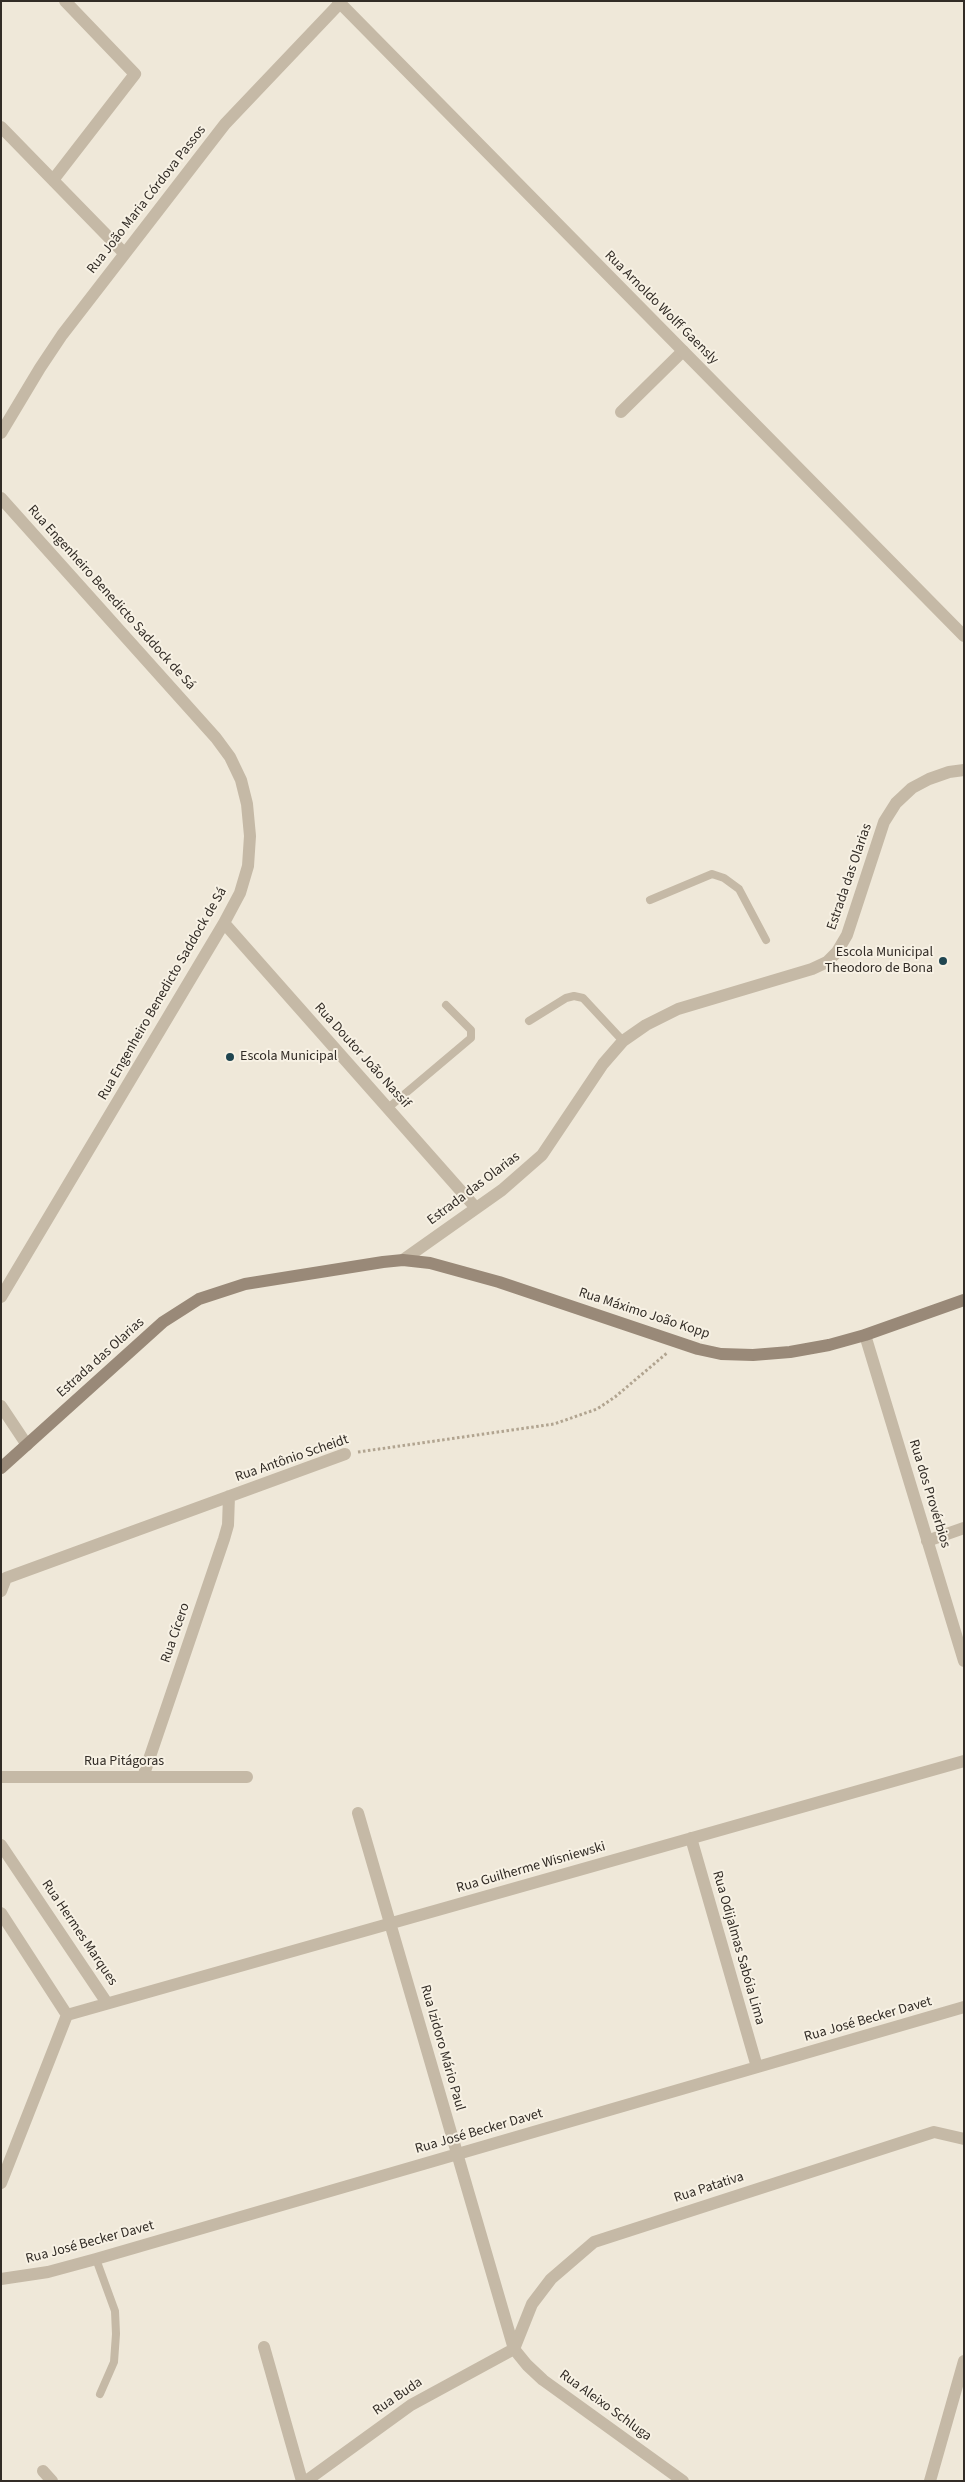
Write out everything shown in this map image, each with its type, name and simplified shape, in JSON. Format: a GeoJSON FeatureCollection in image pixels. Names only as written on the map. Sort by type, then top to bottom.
{"type":"FeatureCollection","features":[{"type":"Feature","properties":{"kind":"main road","name":"Rua Máximo João Kopp"},"geometry":{"type":"LineString","coordinates":[[403,1260],[463,1270],[678,1343],[721,1354],[754,1355],[790,1352],[865,1335],[964,1300]]}},
{"type":"Feature","properties":{"kind":"main road","name":"Estrada das Olarias"},"geometry":{"type":"LineString","coordinates":[[1,1468],[163,1322],[199,1299],[245,1284],[403,1260]]}},
{"type":"Feature","properties":{"kind":"street"},"geometry":{"type":"LineString","coordinates":[[53,180],[135,74],[65,1]]}},
{"type":"Feature","properties":{"kind":"street","name":"Rua João Maria Córdova Passos"},"geometry":{"type":"LineString","coordinates":[[1,433],[46,360],[124,253],[239,108],[339,2]]}},
{"type":"Feature","properties":{"kind":"street","name":"Rua Arnoldo Wolff Gaensly"},"geometry":{"type":"LineString","coordinates":[[339,2],[964,636]]}},
{"type":"Feature","properties":{"kind":"street"},"geometry":{"type":"LineString","coordinates":[[1,127],[124,253]]}},
{"type":"Feature","properties":{"kind":"street"},"geometry":{"type":"LineString","coordinates":[[621,412],[682,351]]}},
{"type":"Feature","properties":{"kind":"street","name":"Rua Engenheiro Benedicto Saddock de Sá"},"geometry":{"type":"LineString","coordinates":[[1,498],[216,738],[230,757],[241,780],[247,804],[250,836],[248,866],[240,893],[224,923],[1,1297]]}},
{"type":"Feature","properties":{"kind":"street","name":"Estrada das Olarias"},"geometry":{"type":"LineString","coordinates":[[403,1260],[521,1175],[542,1155],[603,1064],[623,1041],[646,1025],[678,1009],[812,969],[827,962],[847,935],[884,822],[896,803],[912,788],[929,779],[949,772],[964,770]]}},
{"type":"Feature","properties":{"kind":"street","name":"Rua Doutor João Nassif"},"geometry":{"type":"LineString","coordinates":[[224,923],[476,1208]]}},
{"type":"Feature","properties":{"kind":"street","name":"Rua dos Provérbios"},"geometry":{"type":"LineString","coordinates":[[865,1335],[964,1661]]}},
{"type":"Feature","properties":{"kind":"street"},"geometry":{"type":"LineString","coordinates":[[1,1406],[27,1445]]}},
{"type":"Feature","properties":{"kind":"street","name":"Rua Antônio Scheidt"},"geometry":{"type":"LineString","coordinates":[[1,1591],[4,1572],[229,1496],[345,1454]]}},
{"type":"Feature","properties":{"kind":"street","name":"Rua Cícero"},"geometry":{"type":"LineString","coordinates":[[143,1777],[224,1540],[228,1525],[229,1496]]}},
{"type":"Feature","properties":{"kind":"street"},"geometry":{"type":"LineString","coordinates":[[928,1542],[964,1528]]}},
{"type":"Feature","properties":{"kind":"street","name":"Rua Guilherme Wisniewski"},"geometry":{"type":"LineString","coordinates":[[107,2003],[964,1761]]}},
{"type":"Feature","properties":{"kind":"street","name":"Rua Pitágoras"},"geometry":{"type":"LineString","coordinates":[[1,1777],[247,1777]]}},
{"type":"Feature","properties":{"kind":"street","name":"Rua Izidoro Mário Paul"},"geometry":{"type":"LineString","coordinates":[[358,1813],[514,2349]]}},
{"type":"Feature","properties":{"kind":"street","name":"Rua Odijalmas Sabóia Lima"},"geometry":{"type":"LineString","coordinates":[[691,1838],[757,2067]]}},
{"type":"Feature","properties":{"kind":"street","name":"Rua Hermes Marques"},"geometry":{"type":"LineString","coordinates":[[1,1845],[107,2003],[66,2015]]}},
{"type":"Feature","properties":{"kind":"street"},"geometry":{"type":"LineString","coordinates":[[1,1914],[66,2015],[1,2182]]}},
{"type":"Feature","properties":{"kind":"street","name":"Rua José Becker Davet"},"geometry":{"type":"LineString","coordinates":[[1,2279],[48,2272],[96,2259],[964,2007]]}},
{"type":"Feature","properties":{"kind":"street","name":"Rua Patativa"},"geometry":{"type":"LineString","coordinates":[[514,2349],[532,2304],[551,2280],[594,2242],[934,2132],[964,2139]]}},
{"type":"Feature","properties":{"kind":"street"},"geometry":{"type":"LineString","coordinates":[[264,2346],[304,2481]]}},
{"type":"Feature","properties":{"kind":"street","name":"Rua Buda"},"geometry":{"type":"LineString","coordinates":[[304,2481],[411,2405],[514,2349]]}},
{"type":"Feature","properties":{"kind":"street","name":"Rua Aleixo Schluga"},"geometry":{"type":"LineString","coordinates":[[514,2349],[527,2365],[544,2380],[683,2481]]}},
{"type":"Feature","properties":{"kind":"street"},"geometry":{"type":"LineString","coordinates":[[930,2481],[964,2361]]}},
{"type":"Feature","properties":{"kind":"street"},"geometry":{"type":"LineString","coordinates":[[43,2471],[52,2481]]}},
{"type":"Feature","properties":{"kind":"lane"},"geometry":{"type":"LineString","coordinates":[[650,900],[712,874],[718,876],[739,889],[766,940]]}},
{"type":"Feature","properties":{"kind":"lane"},"geometry":{"type":"LineString","coordinates":[[529,1021],[566,998],[574,996],[583,998],[623,1041]]}},
{"type":"Feature","properties":{"kind":"lane"},"geometry":{"type":"LineString","coordinates":[[388,1108],[471,1038],[471,1030],[446,1005]]}},
{"type":"Feature","properties":{"kind":"lane"},"geometry":{"type":"LineString","coordinates":[[96,2259],[115,2311],[116,2334],[114,2362],[100,2394]]}},
{"type":"Feature","properties":{"kind":"path","name":"Rua Antônio Scheidt"},"geometry":{"type":"LineString","coordinates":[[345,1454],[554,1424],[597,1409],[615,1397],[678,1343]]}},
{"type":"Feature","properties":{"kind":"place","name":"Escola Municipal Theodoro de Bona"},"geometry":{"type":"Point","coordinates":[943,961]}},
{"type":"Feature","properties":{"kind":"place","name":"Escola Municipal"},"geometry":{"type":"Point","coordinates":[230,1057]}}]}
